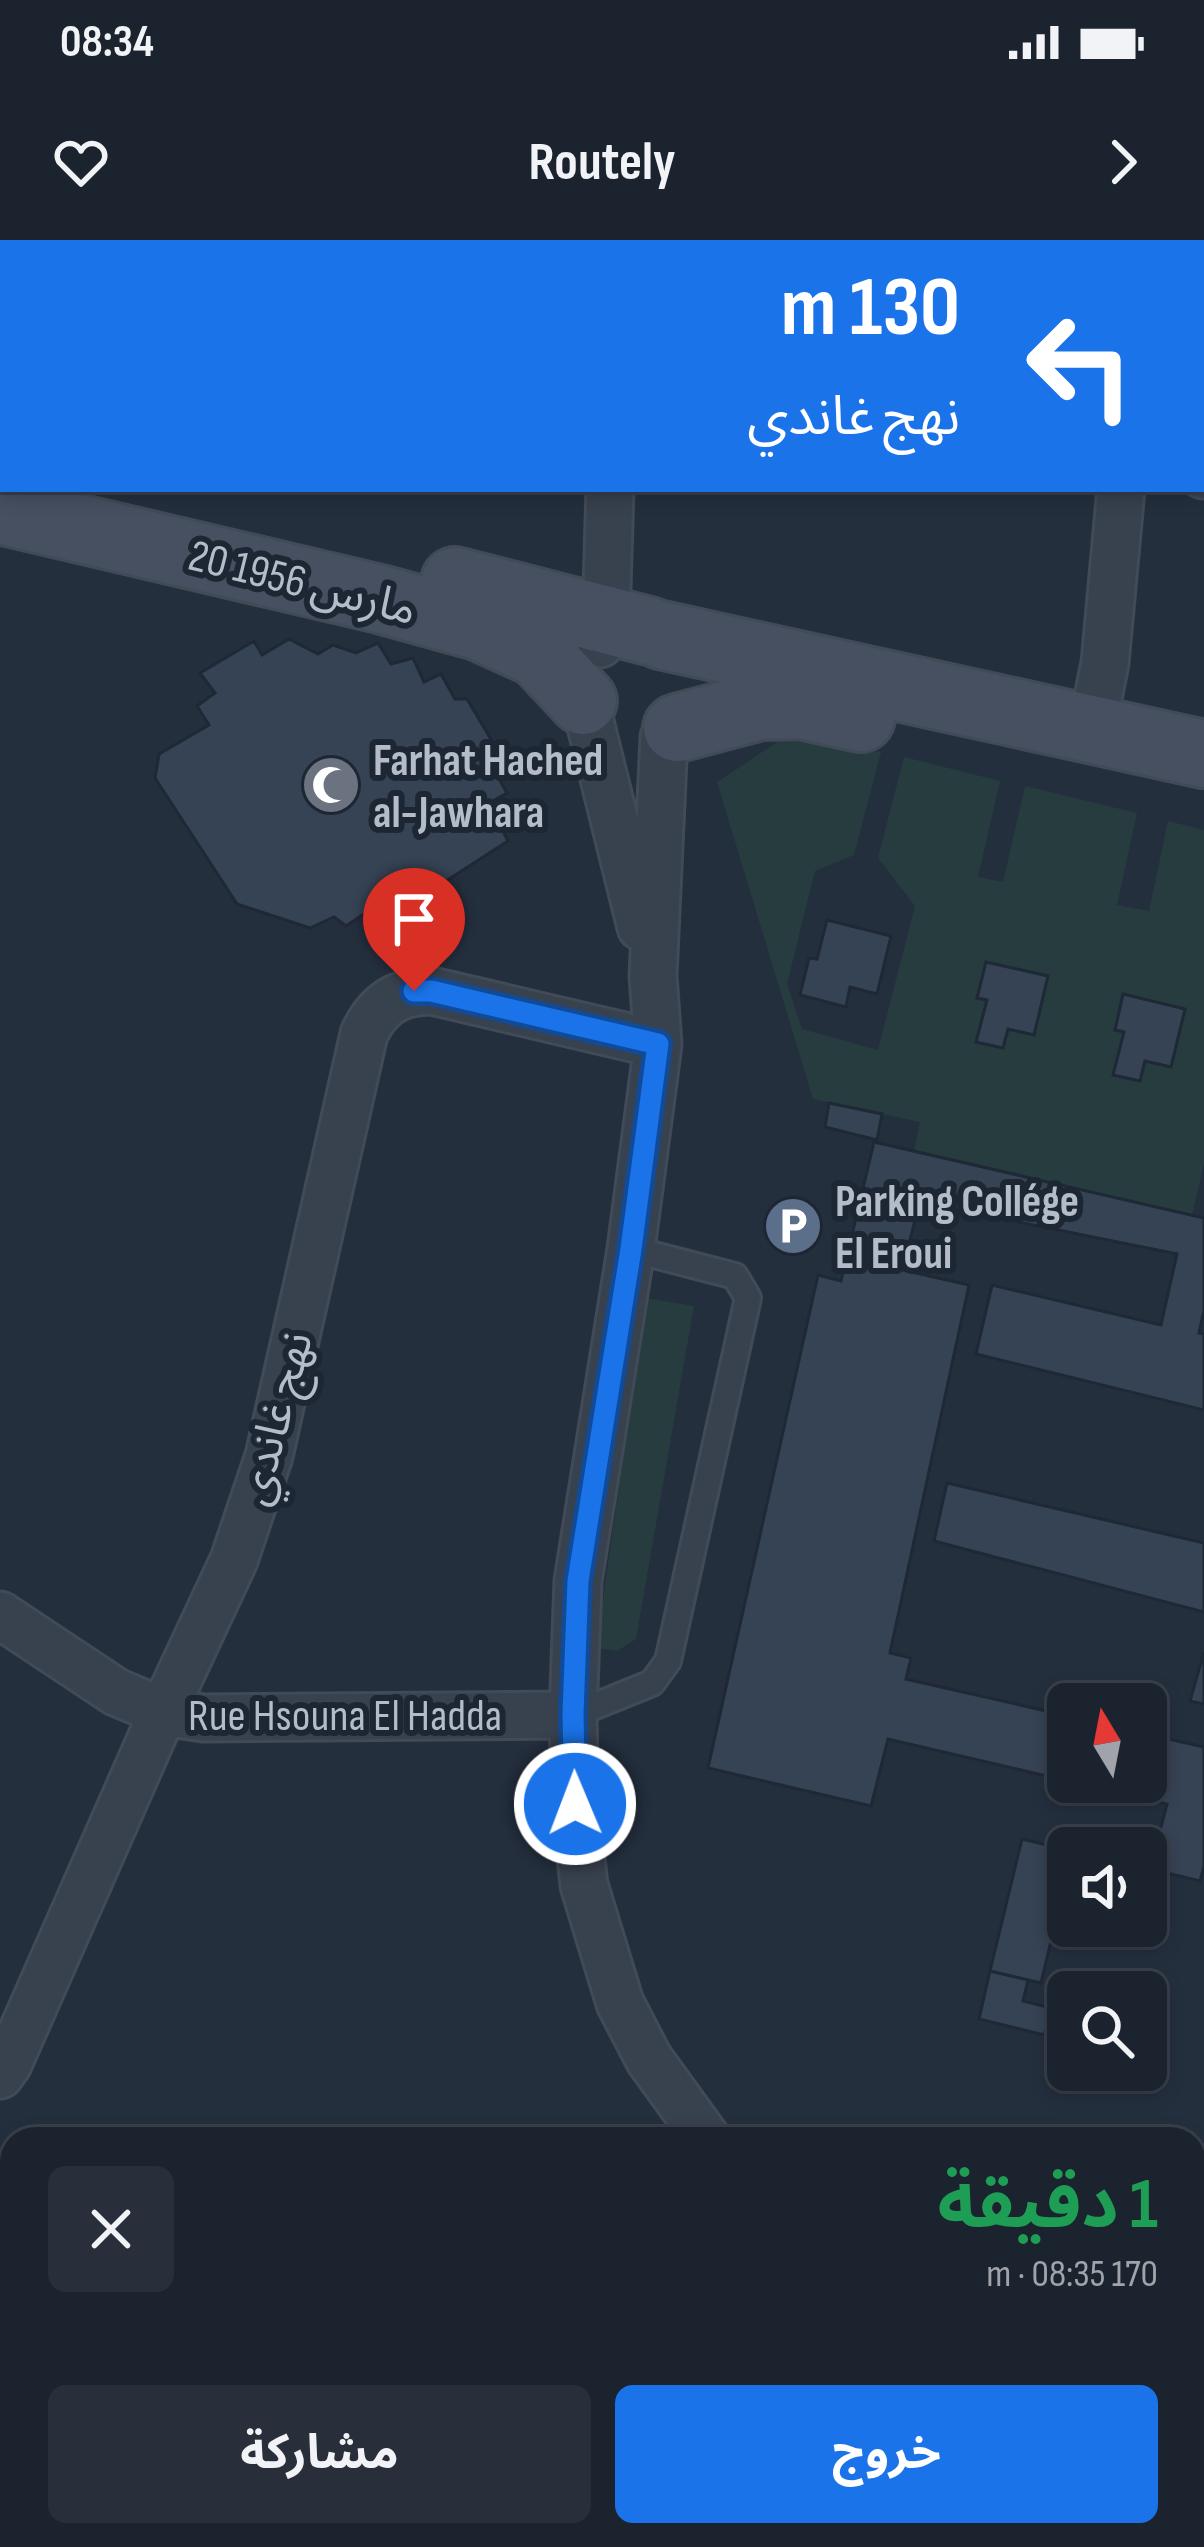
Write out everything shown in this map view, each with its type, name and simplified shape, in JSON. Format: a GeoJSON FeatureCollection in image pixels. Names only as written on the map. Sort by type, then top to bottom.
{"type":"FeatureCollection","features":[{"type":"Feature","properties":{"kind":"main road","name":"20 مارس 1956"},"geometry":{"type":"LineString","coordinates":[[98,492],[183,511],[614,658]]}},
{"type":"Feature","properties":{"kind":"main road","name":"20 مارس 1956"},"geometry":{"type":"LineString","coordinates":[[0,510],[380,599],[478,626],[538,653],[614,658]]}},
{"type":"Feature","properties":{"kind":"main road"},"geometry":{"type":"LineString","coordinates":[[614,658],[677,646],[688,660],[694,696],[688,713],[670,732]]}},
{"type":"Feature","properties":{"kind":"main road"},"geometry":{"type":"LineString","coordinates":[[614,658],[1093,728],[1204,754]]}},
{"type":"Feature","properties":{"kind":"main road"},"geometry":{"type":"LineString","coordinates":[[614,658],[599,728],[630,743],[648,742],[760,706],[801,705],[1204,796]]}},
{"type":"Feature","properties":{"kind":"street"},"geometry":{"type":"LineString","coordinates":[[610,492],[614,658],[658,1044],[578,1581],[575,1804],[584,1885],[620,2003],[649,2059],[698,2127]]}},
{"type":"Feature","properties":{"kind":"street"},"geometry":{"type":"LineString","coordinates":[[1093,728],[1106,663],[1121,492]]}},
{"type":"Feature","properties":{"kind":"street"},"geometry":{"type":"LineString","coordinates":[[653,976],[670,732]]}},
{"type":"Feature","properties":{"kind":"street","name":"نهج غاندي"},"geometry":{"type":"LineString","coordinates":[[0,2075],[234,1560],[269,1456],[371,1018],[398,996],[431,991],[658,1044]]}},
{"type":"Feature","properties":{"kind":"street","name":"Rue Hsouna El Hadda"},"geometry":{"type":"LineString","coordinates":[[0,1615],[116,1692],[164,1712],[204,1718],[573,1714]]}},
{"type":"Feature","properties":{"kind":"lane"},"geometry":{"type":"LineString","coordinates":[[573,1714],[652,1683],[668,1661],[748,1298],[735,1276],[631,1249]]}},
{"type":"Feature","properties":{"kind":"green space"},"geometry":{"type":"Polygon","coordinates":[[[794,731],[881,752],[854,855],[815,871],[787,984],[802,1029],[878,1050],[915,906],[878,858],[904,757],[1000,781],[978,877],[1003,882],[1025,786],[1137,813],[1117,905],[1149,911],[1168,821],[1204,830],[1204,1164],[1192,1215],[914,1151],[920,1122],[813,1099],[717,782],[794,731]]]}},
{"type":"Feature","properties":{"kind":"green space"},"geometry":{"type":"Polygon","coordinates":[[[646,1298],[694,1306],[636,1639],[617,1651],[596,1648],[646,1298]]]}},
{"type":"Feature","properties":{"kind":"building","name":"Farhat Hached al-Jawhara"},"geometry":{"type":"Polygon","coordinates":[[[289,639],[318,654],[333,645],[356,653],[378,643],[391,664],[413,658],[424,682],[441,674],[455,699],[467,699],[498,751],[487,757],[507,793],[489,803],[508,841],[384,921],[373,908],[346,926],[334,917],[310,928],[237,904],[155,778],[159,754],[209,725],[197,706],[215,693],[200,673],[254,641],[262,655],[289,639]]]}},
{"type":"Feature","properties":{"kind":"building"},"geometry":{"type":"Polygon","coordinates":[[[827,920],[891,936],[877,994],[850,987],[846,1007],[800,995],[809,958],[817,959],[827,920]]]}},
{"type":"Feature","properties":{"kind":"building"},"geometry":{"type":"Polygon","coordinates":[[[986,962],[1048,976],[1034,1035],[1008,1029],[1003,1048],[976,1042],[987,1000],[977,998],[986,962]]]}},
{"type":"Feature","properties":{"kind":"building"},"geometry":{"type":"Polygon","coordinates":[[[1123,994],[1185,1009],[1171,1067],[1145,1061],[1140,1081],[1113,1075],[1124,1032],[1115,1030],[1123,994]]]}},
{"type":"Feature","properties":{"kind":"building"},"geometry":{"type":"Polygon","coordinates":[[[829,1103],[882,1114],[877,1140],[825,1127],[829,1103]]]}},
{"type":"Feature","properties":{"kind":"building"},"geometry":{"type":"Polygon","coordinates":[[[874,1142],[1204,1218],[1204,1310],[1199,1333],[1204,1334],[1204,1410],[976,1354],[992,1285],[1161,1325],[1177,1254],[920,1202],[902,1270],[969,1285],[890,1653],[911,1658],[906,1679],[1047,1711],[1047,1776],[888,1739],[871,1806],[708,1768],[818,1275],[841,1281],[874,1142]]]}},
{"type":"Feature","properties":{"kind":"building"},"geometry":{"type":"Polygon","coordinates":[[[947,1483],[1204,1543],[1204,1612],[934,1541],[947,1483]]]}},
{"type":"Feature","properties":{"kind":"building"},"geometry":{"type":"Polygon","coordinates":[[[1204,1652],[1204,1704],[1190,1701],[1204,1652]]]}},
{"type":"Feature","properties":{"kind":"building"},"geometry":{"type":"Polygon","coordinates":[[[1167,1739],[1204,1747],[1200,1881],[1167,1873],[1167,1827],[1161,1827],[1167,1804],[1163,1803],[1167,1803],[1167,1739]]]}},
{"type":"Feature","properties":{"kind":"building"},"geometry":{"type":"Polygon","coordinates":[[[1022,1839],[1047,1845],[1050,1947],[1041,1983],[990,1971],[1022,1839]]]}},
{"type":"Feature","properties":{"kind":"building"},"geometry":{"type":"Polygon","coordinates":[[[990,1971],[1028,1980],[1023,2001],[1047,2007],[1044,2035],[979,2019],[990,1971]]]}},
{"type":"Feature","properties":{"kind":"place","name":"Farhat Hached al-Jawhara"},"geometry":{"type":"Point","coordinates":[331,785]}},
{"type":"Feature","properties":{"kind":"place","name":"Parking Collége El Eroui"},"geometry":{"type":"Point","coordinates":[793,1226]}},
{"type":"Feature","properties":{"kind":"route"},"geometry":{"type":"LineString","coordinates":[[414,991],[431,991],[658,1044],[578,1581],[575,1804]]}}]}
